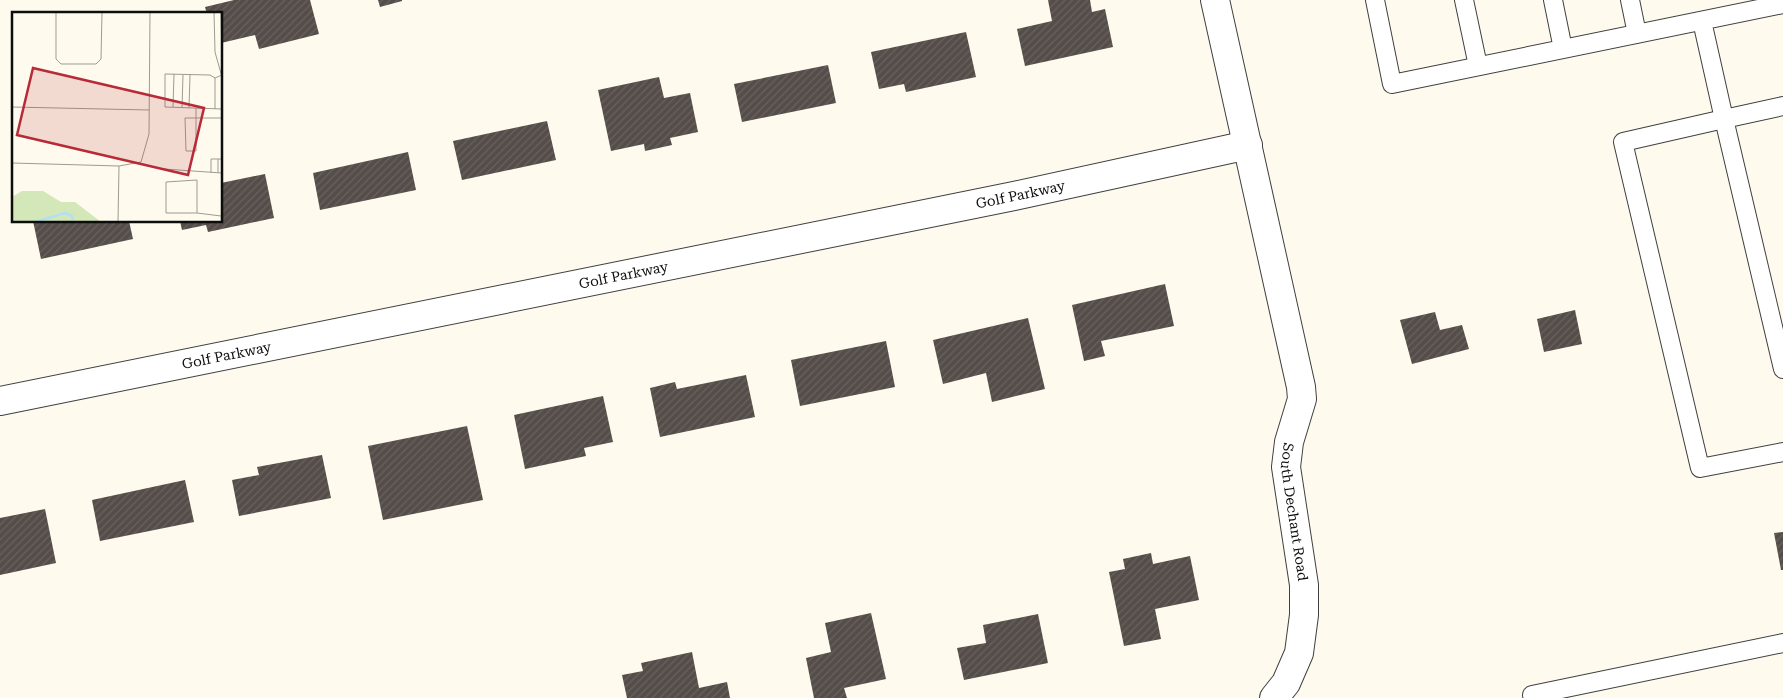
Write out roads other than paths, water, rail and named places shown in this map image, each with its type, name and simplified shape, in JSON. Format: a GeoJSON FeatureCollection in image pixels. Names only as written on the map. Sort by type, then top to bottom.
{"type":"FeatureCollection","features":[{"type":"Feature","properties":{"kind":"street","name":"South Dechant Road"},"geometry":{"type":"LineString","coordinates":[[1215,0],[1302,393],[1302,399],[1289,442],[1286,467],[1304,585],[1304,615],[1299,653],[1286,683],[1274,698]]}},
{"type":"Feature","properties":{"kind":"street","name":"Golf Parkway"},"geometry":{"type":"LineString","coordinates":[[0,401],[1014,196],[1248,145]]}},
{"type":"Feature","properties":{"kind":"lane"},"geometry":{"type":"LineString","coordinates":[[1375,0],[1392,84],[1783,4]]}},
{"type":"Feature","properties":{"kind":"lane"},"geometry":{"type":"LineString","coordinates":[[1464,0],[1478,66]]}},
{"type":"Feature","properties":{"kind":"lane"},"geometry":{"type":"LineString","coordinates":[[1553,0],[1563,49]]}},
{"type":"Feature","properties":{"kind":"lane"},"geometry":{"type":"LineString","coordinates":[[1630,0],[1637,34]]}},
{"type":"Feature","properties":{"kind":"lane"},"geometry":{"type":"LineString","coordinates":[[1702,21],[1783,369]]}},
{"type":"Feature","properties":{"kind":"lane"},"geometry":{"type":"LineString","coordinates":[[1783,106],[1623,142],[1700,468],[1783,452]]}},
{"type":"Feature","properties":{"kind":"lane"},"geometry":{"type":"LineString","coordinates":[[1532,695],[1783,643]]}}]}
